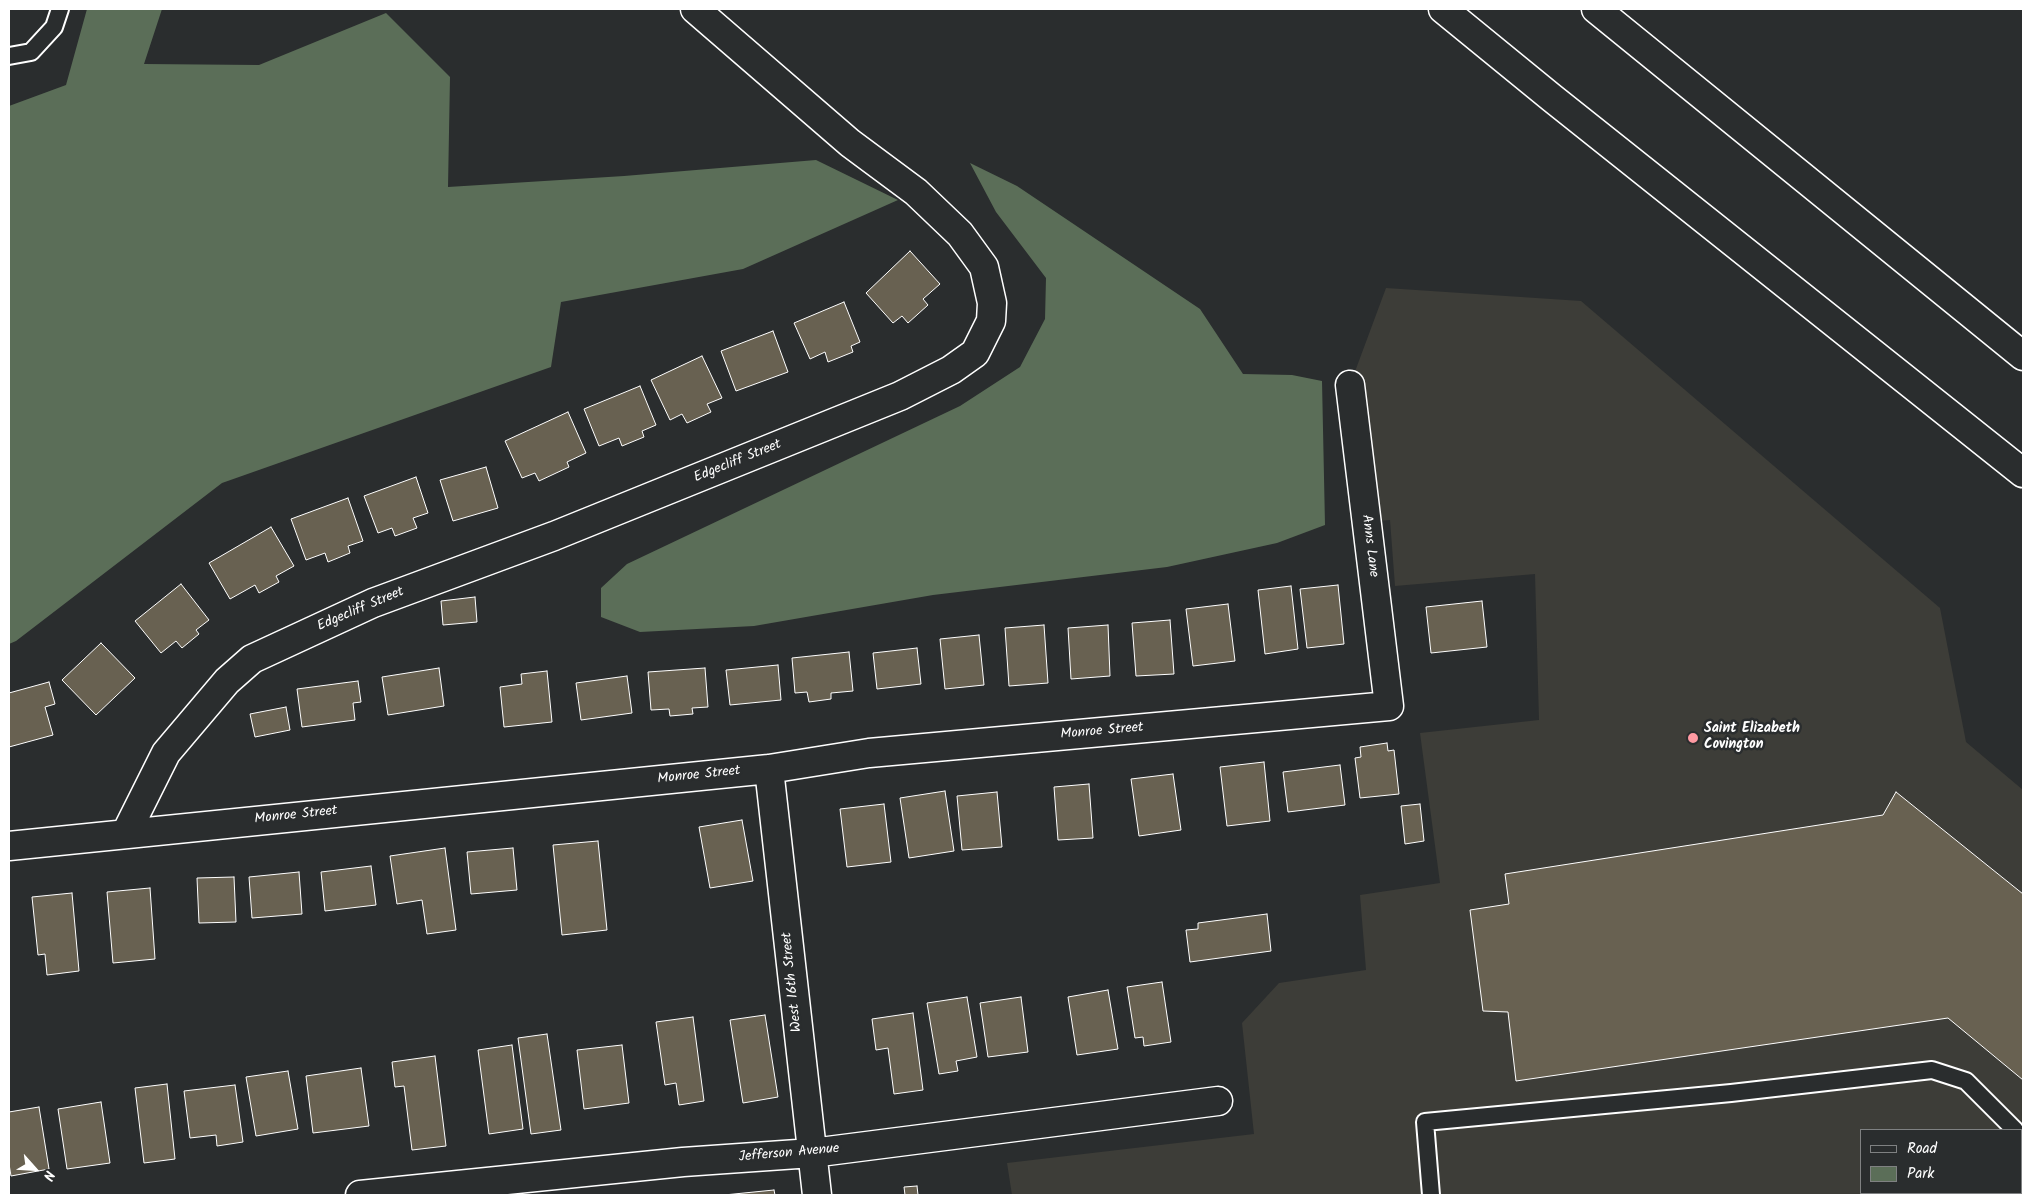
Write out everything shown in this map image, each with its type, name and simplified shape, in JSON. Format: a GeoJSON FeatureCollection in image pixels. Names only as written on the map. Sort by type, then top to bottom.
{"type":"FeatureCollection","features":[{"type":"Feature","properties":{"kind":"main road","name":"Edgecliff Street"},"geometry":{"type":"LineString","coordinates":[[126,832],[166,753],[228,681],[252,659],[373,603],[554,536],[900,396],[951,370],[974,353],[991,321],[992,303],[984,267],[960,234],[916,192],[850,143],[694,9]]}},
{"type":"Feature","properties":{"kind":"main road"},"geometry":{"type":"LineString","coordinates":[[1443,9],[2023,473]]}},
{"type":"Feature","properties":{"kind":"main road"},"geometry":{"type":"LineString","coordinates":[[1596,9],[2023,356]]}},
{"type":"Feature","properties":{"kind":"main road"},"geometry":{"type":"LineString","coordinates":[[1975,317],[2023,344]]}},
{"type":"Feature","properties":{"kind":"main road","name":"Anns Lane"},"geometry":{"type":"LineString","coordinates":[[1350,385],[1389,706]]}},
{"type":"Feature","properties":{"kind":"main road","name":"Monroe Street"},"geometry":{"type":"LineString","coordinates":[[9,846],[126,832],[769,769],[869,753],[1389,706]]}},
{"type":"Feature","properties":{"kind":"main road","name":"West 16th Street"},"geometry":{"type":"LineString","coordinates":[[769,769],[817,1195]]}},
{"type":"Feature","properties":{"kind":"main road","name":"Jefferson Avenue"},"geometry":{"type":"LineString","coordinates":[[360,1195],[683,1162],[812,1154],[1218,1101]]}},
{"type":"Feature","properties":{"kind":"lane"},"geometry":{"type":"LineString","coordinates":[[9,56],[31,52],[54,27],[60,9]]}},
{"type":"Feature","properties":{"kind":"lane"},"geometry":{"type":"LineString","coordinates":[[1431,1195],[1425,1122],[1731,1093],[1932,1070],[1966,1081],[2014,1129]]}},
{"type":"Feature","properties":{"kind":"shaded area","name":"Saint Elizabeth Covington"},"geometry":{"type":"Polygon","coordinates":[[[1386,288],[1581,301],[1940,608],[1966,742],[2023,790],[2023,1195],[1012,1195],[1007,1163],[1254,1134],[1242,1023],[1279,983],[1366,970],[1360,895],[1440,883],[1420,733],[1539,720],[1535,574],[1395,586],[1390,520],[1366,522],[1350,385],[1386,288]]]}},
{"type":"Feature","properties":{"kind":"green space"},"geometry":{"type":"Polygon","coordinates":[[[87,9],[162,9],[144,64],[259,65],[386,13],[450,77],[448,187],[624,176],[816,160],[898,200],[743,269],[561,302],[551,367],[222,483],[16,641],[9,644],[9,106],[66,85],[87,9]]]}},
{"type":"Feature","properties":{"kind":"green space"},"geometry":{"type":"Polygon","coordinates":[[[970,163],[1017,186],[1200,309],[1243,374],[1292,375],[1322,381],[1325,525],[1277,543],[1167,567],[933,595],[754,626],[640,632],[601,617],[601,588],[627,564],[960,406],[1020,367],[1045,319],[1046,278],[996,212],[970,163]]]}},
{"type":"Feature","properties":{"kind":"building"},"geometry":{"type":"Polygon","coordinates":[[[910,251],[940,284],[923,299],[928,305],[908,323],[902,316],[893,323],[866,293],[910,251]]]}},
{"type":"Feature","properties":{"kind":"building"},"geometry":{"type":"Polygon","coordinates":[[[844,302],[860,342],[851,346],[853,352],[828,362],[825,352],[810,359],[794,323],[844,302]]]}},
{"type":"Feature","properties":{"kind":"building"},"geometry":{"type":"Polygon","coordinates":[[[773,331],[788,372],[736,391],[721,351],[773,331]]]}},
{"type":"Feature","properties":{"kind":"building"},"geometry":{"type":"Polygon","coordinates":[[[702,356],[722,398],[707,404],[711,412],[687,423],[682,414],[670,420],[651,380],[702,356]]]}},
{"type":"Feature","properties":{"kind":"building"},"geometry":{"type":"Polygon","coordinates":[[[640,386],[656,425],[642,431],[644,437],[622,446],[619,438],[599,446],[584,409],[640,386]]]}},
{"type":"Feature","properties":{"kind":"building"},"geometry":{"type":"Polygon","coordinates":[[[568,412],[586,453],[567,462],[569,467],[539,481],[535,473],[522,478],[505,441],[568,412]]]}},
{"type":"Feature","properties":{"kind":"building"},"geometry":{"type":"Polygon","coordinates":[[[486,467],[498,508],[453,521],[440,480],[486,467]]]}},
{"type":"Feature","properties":{"kind":"building"},"geometry":{"type":"Polygon","coordinates":[[[416,477],[428,513],[413,518],[417,528],[395,536],[392,528],[378,533],[364,496],[416,477]]]}},
{"type":"Feature","properties":{"kind":"building"},"geometry":{"type":"Polygon","coordinates":[[[348,498],[363,541],[348,546],[350,553],[328,562],[325,553],[306,560],[291,519],[348,498]]]}},
{"type":"Feature","properties":{"kind":"building"},"geometry":{"type":"Polygon","coordinates":[[[271,527],[294,566],[276,576],[279,582],[259,593],[255,585],[230,599],[209,563],[271,527]]]}},
{"type":"Feature","properties":{"kind":"building"},"geometry":{"type":"Polygon","coordinates":[[[181,584],[209,620],[196,630],[199,634],[182,648],[176,641],[161,653],[135,621],[181,584]]]}},
{"type":"Feature","properties":{"kind":"building"},"geometry":{"type":"Polygon","coordinates":[[[1338,585],[1344,644],[1307,648],[1300,589],[1338,585]]]}},
{"type":"Feature","properties":{"kind":"building"},"geometry":{"type":"Polygon","coordinates":[[[1291,586],[1298,649],[1265,654],[1258,590],[1291,586]]]}},
{"type":"Feature","properties":{"kind":"building"},"geometry":{"type":"Polygon","coordinates":[[[475,597],[477,622],[443,625],[441,601],[475,597]]]}},
{"type":"Feature","properties":{"kind":"building"},"geometry":{"type":"Polygon","coordinates":[[[1482,601],[1487,647],[1431,653],[1426,607],[1482,601]]]}},
{"type":"Feature","properties":{"kind":"building"},"geometry":{"type":"Polygon","coordinates":[[[1228,604],[1235,661],[1193,666],[1186,609],[1228,604]]]}},
{"type":"Feature","properties":{"kind":"building"},"geometry":{"type":"Polygon","coordinates":[[[1170,620],[1174,674],[1136,676],[1132,623],[1170,620]]]}},
{"type":"Feature","properties":{"kind":"building"},"geometry":{"type":"Polygon","coordinates":[[[1044,625],[1048,683],[1009,686],[1005,628],[1044,625]]]}},
{"type":"Feature","properties":{"kind":"building"},"geometry":{"type":"Polygon","coordinates":[[[1108,625],[1110,676],[1071,679],[1068,628],[1108,625]]]}},
{"type":"Feature","properties":{"kind":"building"},"geometry":{"type":"Polygon","coordinates":[[[979,635],[984,685],[945,689],[940,639],[979,635]]]}},
{"type":"Feature","properties":{"kind":"building"},"geometry":{"type":"Polygon","coordinates":[[[101,643],[135,678],[96,715],[62,680],[101,643]]]}},
{"type":"Feature","properties":{"kind":"building"},"geometry":{"type":"Polygon","coordinates":[[[917,648],[921,684],[877,689],[873,653],[917,648]]]}},
{"type":"Feature","properties":{"kind":"building"},"geometry":{"type":"Polygon","coordinates":[[[849,652],[853,691],[831,693],[831,699],[809,702],[807,692],[795,693],[792,658],[849,652]]]}},
{"type":"Feature","properties":{"kind":"building"},"geometry":{"type":"Polygon","coordinates":[[[778,665],[781,700],[730,705],[726,670],[778,665]]]}},
{"type":"Feature","properties":{"kind":"building"},"geometry":{"type":"Polygon","coordinates":[[[439,668],[444,706],[388,715],[382,677],[439,668]]]}},
{"type":"Feature","properties":{"kind":"building"},"geometry":{"type":"Polygon","coordinates":[[[705,668],[708,707],[692,708],[693,714],[670,716],[669,709],[651,710],[648,672],[705,668]]]}},
{"type":"Feature","properties":{"kind":"building"},"geometry":{"type":"Polygon","coordinates":[[[547,671],[552,722],[504,727],[500,687],[522,684],[521,674],[547,671]]]}},
{"type":"Feature","properties":{"kind":"building"},"geometry":{"type":"Polygon","coordinates":[[[627,676],[632,713],[581,720],[576,683],[627,676]]]}},
{"type":"Feature","properties":{"kind":"building"},"geometry":{"type":"Polygon","coordinates":[[[358,681],[361,702],[353,703],[355,720],[302,727],[297,689],[358,681]]]}},
{"type":"Feature","properties":{"kind":"building"},"geometry":{"type":"Polygon","coordinates":[[[49,682],[55,704],[45,707],[53,735],[9,747],[9,693],[49,682]]]}},
{"type":"Feature","properties":{"kind":"building"},"geometry":{"type":"Polygon","coordinates":[[[286,707],[290,730],[255,737],[250,714],[286,707]]]}},
{"type":"Feature","properties":{"kind":"building"},"geometry":{"type":"Polygon","coordinates":[[[1387,743],[1388,751],[1394,750],[1399,794],[1360,798],[1355,758],[1361,757],[1360,747],[1387,743]]]}},
{"type":"Feature","properties":{"kind":"building"},"geometry":{"type":"Polygon","coordinates":[[[1264,762],[1270,821],[1227,826],[1220,767],[1264,762]]]}},
{"type":"Feature","properties":{"kind":"building"},"geometry":{"type":"Polygon","coordinates":[[[1340,765],[1345,805],[1288,812],[1283,772],[1340,765]]]}},
{"type":"Feature","properties":{"kind":"building"},"geometry":{"type":"Polygon","coordinates":[[[1173,774],[1181,830],[1139,836],[1131,779],[1173,774]]]}},
{"type":"Feature","properties":{"kind":"building"},"geometry":{"type":"Polygon","coordinates":[[[1089,784],[1093,838],[1058,840],[1054,787],[1089,784]]]}},
{"type":"Feature","properties":{"kind":"building"},"geometry":{"type":"Polygon","coordinates":[[[945,791],[954,851],[909,858],[900,798],[945,791]]]}},
{"type":"Feature","properties":{"kind":"building"},"geometry":{"type":"Polygon","coordinates":[[[997,792],[1002,847],[962,850],[957,796],[997,792]]]}},
{"type":"Feature","properties":{"kind":"building"},"geometry":{"type":"Polygon","coordinates":[[[1896,792],[2023,894],[2023,1080],[1948,1018],[1516,1081],[1508,1012],[1483,1011],[1470,910],[1509,904],[1505,874],[1883,815],[1896,792]]]}},
{"type":"Feature","properties":{"kind":"building"},"geometry":{"type":"Polygon","coordinates":[[[884,804],[891,862],[847,867],[840,809],[884,804]]]}},
{"type":"Feature","properties":{"kind":"building"},"geometry":{"type":"Polygon","coordinates":[[[1420,804],[1424,841],[1405,844],[1401,806],[1420,804]]]}},
{"type":"Feature","properties":{"kind":"building"},"geometry":{"type":"Polygon","coordinates":[[[742,820],[753,881],[710,888],[699,827],[742,820]]]}},
{"type":"Feature","properties":{"kind":"building"},"geometry":{"type":"Polygon","coordinates":[[[598,841],[607,930],[562,935],[553,845],[598,841]]]}},
{"type":"Feature","properties":{"kind":"building"},"geometry":{"type":"Polygon","coordinates":[[[445,848],[456,930],[427,934],[422,900],[397,904],[390,856],[445,848]]]}},
{"type":"Feature","properties":{"kind":"building"},"geometry":{"type":"Polygon","coordinates":[[[513,848],[517,890],[471,894],[467,852],[513,848]]]}},
{"type":"Feature","properties":{"kind":"building"},"geometry":{"type":"Polygon","coordinates":[[[371,866],[376,905],[325,911],[321,872],[371,866]]]}},
{"type":"Feature","properties":{"kind":"building"},"geometry":{"type":"Polygon","coordinates":[[[299,872],[302,914],[252,918],[249,877],[299,872]]]}},
{"type":"Feature","properties":{"kind":"building"},"geometry":{"type":"Polygon","coordinates":[[[234,877],[236,922],[199,923],[197,878],[234,877]]]}},
{"type":"Feature","properties":{"kind":"building"},"geometry":{"type":"Polygon","coordinates":[[[150,888],[155,959],[113,963],[107,892],[150,888]]]}},
{"type":"Feature","properties":{"kind":"building"},"geometry":{"type":"Polygon","coordinates":[[[72,893],[79,971],[47,975],[45,954],[38,955],[32,897],[72,893]]]}},
{"type":"Feature","properties":{"kind":"building"},"geometry":{"type":"Polygon","coordinates":[[[1267,914],[1271,951],[1190,962],[1186,930],[1198,929],[1198,923],[1267,914]]]}},
{"type":"Feature","properties":{"kind":"building"},"geometry":{"type":"Polygon","coordinates":[[[1162,982],[1171,1042],[1144,1046],[1143,1037],[1135,1038],[1127,987],[1162,982]]]}},
{"type":"Feature","properties":{"kind":"building"},"geometry":{"type":"Polygon","coordinates":[[[1108,990],[1118,1049],[1077,1055],[1068,997],[1108,990]]]}},
{"type":"Feature","properties":{"kind":"building"},"geometry":{"type":"Polygon","coordinates":[[[967,997],[977,1057],[956,1061],[958,1071],[939,1074],[927,1003],[967,997]]]}},
{"type":"Feature","properties":{"kind":"building"},"geometry":{"type":"Polygon","coordinates":[[[1021,997],[1028,1052],[988,1057],[980,1003],[1021,997]]]}},
{"type":"Feature","properties":{"kind":"building"},"geometry":{"type":"Polygon","coordinates":[[[913,1013],[923,1090],[894,1094],[888,1048],[876,1050],[872,1019],[913,1013]]]}},
{"type":"Feature","properties":{"kind":"building"},"geometry":{"type":"Polygon","coordinates":[[[765,1015],[778,1097],[743,1103],[730,1020],[765,1015]]]}},
{"type":"Feature","properties":{"kind":"building"},"geometry":{"type":"Polygon","coordinates":[[[693,1017],[704,1101],[679,1105],[676,1083],[665,1085],[656,1022],[693,1017]]]}},
{"type":"Feature","properties":{"kind":"building"},"geometry":{"type":"Polygon","coordinates":[[[547,1034],[561,1130],[531,1134],[518,1038],[547,1034]]]}},
{"type":"Feature","properties":{"kind":"building"},"geometry":{"type":"Polygon","coordinates":[[[512,1045],[523,1129],[489,1134],[478,1050],[512,1045]]]}},
{"type":"Feature","properties":{"kind":"building"},"geometry":{"type":"Polygon","coordinates":[[[622,1045],[629,1103],[584,1109],[577,1050],[622,1045]]]}},
{"type":"Feature","properties":{"kind":"building"},"geometry":{"type":"Polygon","coordinates":[[[435,1056],[446,1146],[412,1150],[404,1086],[395,1087],[392,1062],[435,1056]]]}},
{"type":"Feature","properties":{"kind":"building"},"geometry":{"type":"Polygon","coordinates":[[[361,1068],[369,1126],[313,1133],[306,1076],[361,1068]]]}},
{"type":"Feature","properties":{"kind":"building"},"geometry":{"type":"Polygon","coordinates":[[[288,1071],[298,1129],[256,1136],[246,1077],[288,1071]]]}},
{"type":"Feature","properties":{"kind":"building"},"geometry":{"type":"Polygon","coordinates":[[[167,1084],[175,1159],[144,1163],[135,1088],[167,1084]]]}},
{"type":"Feature","properties":{"kind":"building"},"geometry":{"type":"Polygon","coordinates":[[[235,1085],[243,1142],[217,1146],[216,1135],[190,1138],[184,1091],[235,1085]]]}},
{"type":"Feature","properties":{"kind":"building"},"geometry":{"type":"Polygon","coordinates":[[[101,1102],[110,1163],[67,1169],[58,1109],[101,1102]]]}},
{"type":"Feature","properties":{"kind":"building"},"geometry":{"type":"Polygon","coordinates":[[[39,1107],[49,1169],[11,1176],[9,1164],[9,1112],[39,1107]]]}},
{"type":"Feature","properties":{"kind":"building"},"geometry":{"type":"Polygon","coordinates":[[[917,1186],[918,1195],[905,1195],[904,1187],[917,1186]]]}},
{"type":"Feature","properties":{"kind":"building"},"geometry":{"type":"Polygon","coordinates":[[[774,1190],[775,1195],[724,1195],[774,1190]]]}},
{"type":"Feature","properties":{"kind":"place","name":"Saint Elizabeth Covington"},"geometry":{"type":"Point","coordinates":[1693,738]}}]}
